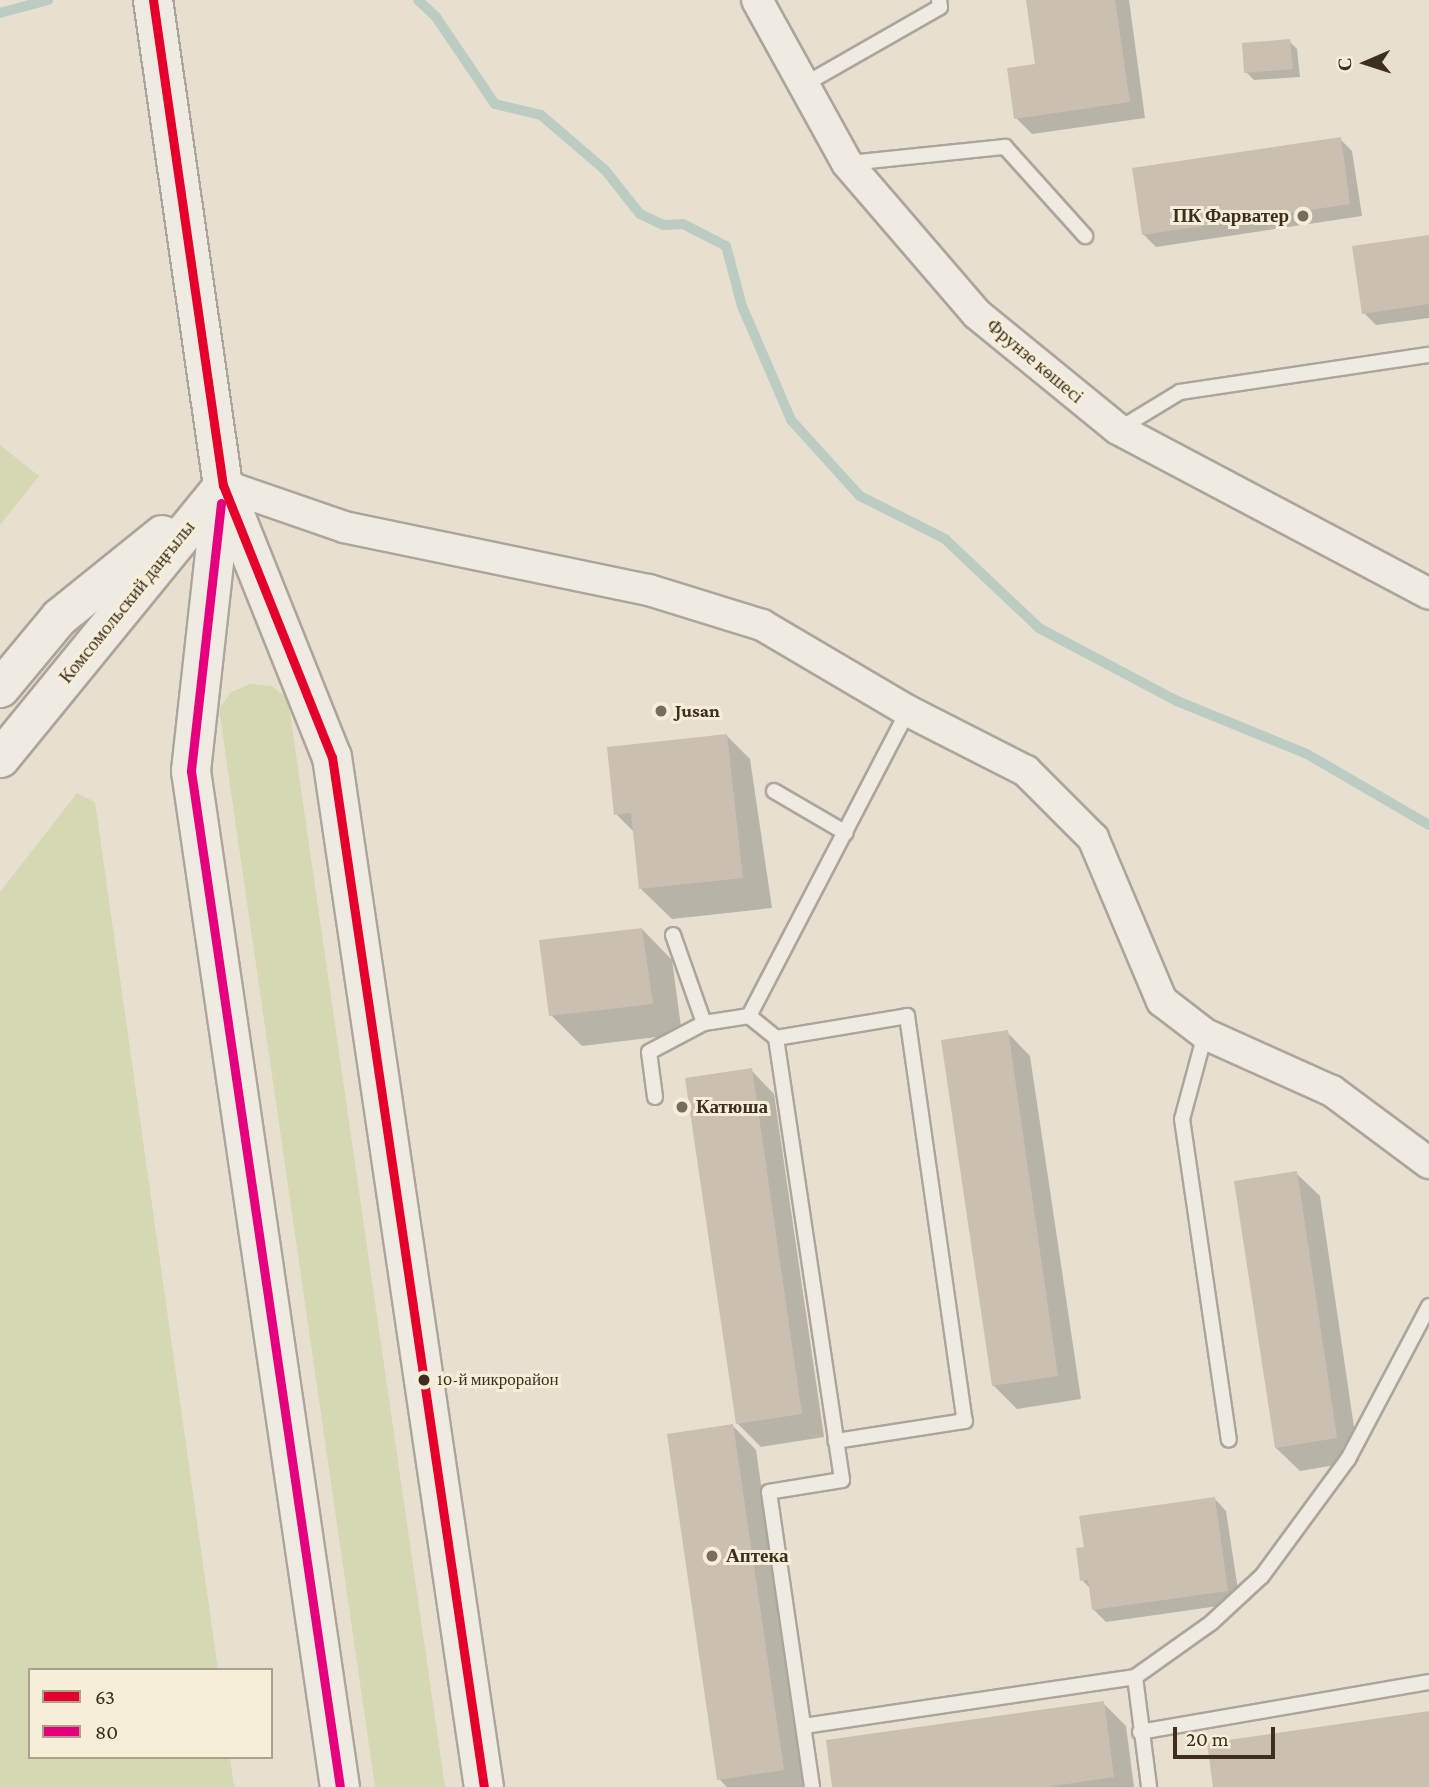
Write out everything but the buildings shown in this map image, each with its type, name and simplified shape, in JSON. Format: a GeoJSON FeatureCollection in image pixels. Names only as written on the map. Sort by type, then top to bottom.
{"type":"FeatureCollection","features":[{"type":"Feature","properties":{"kind":"main road"},"geometry":{"type":"LineString","coordinates":[[153,0],[223,485],[332,757],[484,1787]]}},
{"type":"Feature","properties":{"kind":"main road"},"geometry":{"type":"LineString","coordinates":[[223,485],[191,771],[340,1787]]}},
{"type":"Feature","properties":{"kind":"street","name":"Фрунзе көшесі"},"geometry":{"type":"LineString","coordinates":[[757,0],[807,83],[847,163],[977,314],[1118,429],[1429,594]]}},
{"type":"Feature","properties":{"kind":"street","name":"Комсомольский даңғылы"},"geometry":{"type":"LineString","coordinates":[[0,688],[60,617],[223,485]]}},
{"type":"Feature","properties":{"kind":"street","name":"Комсомольский даңғылы"},"geometry":{"type":"LineString","coordinates":[[0,758],[223,485]]}},
{"type":"Feature","properties":{"kind":"street"},"geometry":{"type":"LineString","coordinates":[[223,485],[344,527],[649,590],[762,625],[908,711],[1026,771],[1093,838],[1162,1001],[1205,1034],[1332,1091],[1429,1163]]}},
{"type":"Feature","properties":{"kind":"lane"},"geometry":{"type":"LineString","coordinates":[[807,83],[940,7],[939,0]]}},
{"type":"Feature","properties":{"kind":"lane"},"geometry":{"type":"LineString","coordinates":[[847,163],[1004,147],[1085,236]]}},
{"type":"Feature","properties":{"kind":"lane"},"geometry":{"type":"LineString","coordinates":[[1118,429],[1180,391],[1429,355]]}},
{"type":"Feature","properties":{"kind":"lane"},"geometry":{"type":"LineString","coordinates":[[749,1016],[908,711]]}},
{"type":"Feature","properties":{"kind":"lane"},"geometry":{"type":"LineString","coordinates":[[774,791],[846,833]]}},
{"type":"Feature","properties":{"kind":"lane"},"geometry":{"type":"LineString","coordinates":[[673,935],[704,1023]]}},
{"type":"Feature","properties":{"kind":"lane"},"geometry":{"type":"LineString","coordinates":[[655,1097],[649,1052],[704,1023],[749,1016],[776,1038],[842,1480],[769,1492],[812,1787]]}},
{"type":"Feature","properties":{"kind":"lane"},"geometry":{"type":"LineString","coordinates":[[776,1038],[907,1016],[965,1422],[836,1441]]}},
{"type":"Feature","properties":{"kind":"lane"},"geometry":{"type":"LineString","coordinates":[[1205,1034],[1182,1119],[1229,1440]]}},
{"type":"Feature","properties":{"kind":"lane"},"geometry":{"type":"LineString","coordinates":[[804,1726],[1135,1677],[1212,1623],[1262,1576],[1348,1459],[1429,1306]]}},
{"type":"Feature","properties":{"kind":"lane"},"geometry":{"type":"LineString","coordinates":[[1135,1677],[1149,1787]]}},
{"type":"Feature","properties":{"kind":"lane"},"geometry":{"type":"LineString","coordinates":[[1140,1732],[1429,1682]]}},
{"type":"Feature","properties":{"kind":"green space"},"geometry":{"type":"Polygon","coordinates":[[[0,445],[39,476],[0,525],[0,445]]]}},
{"type":"Feature","properties":{"kind":"green space"},"geometry":{"type":"Polygon","coordinates":[[[250,684],[272,686],[288,699],[445,1787],[375,1787],[219,709],[231,692],[250,684]]]}},
{"type":"Feature","properties":{"kind":"green space"},"geometry":{"type":"Polygon","coordinates":[[[77,793],[95,802],[218,1668],[28,1668],[28,1759],[230,1759],[234,1787],[0,1787],[0,892],[77,793]]]}},
{"type":"Feature","properties":{"kind":"waterway"},"geometry":{"type":"LineString","coordinates":[[0,13],[48,0]]}},
{"type":"Feature","properties":{"kind":"waterway"},"geometry":{"type":"LineString","coordinates":[[418,0],[436,17],[495,104],[541,115],[605,170],[640,214],[664,225],[683,224],[726,246],[742,306],[791,420],[860,496],[945,539],[1039,628],[1177,701],[1307,754],[1429,825]]}},
{"type":"Feature","properties":{"kind":"transit line","name":"63"},"geometry":{"type":"LineString","coordinates":[[153,0],[223,485],[332,757],[484,1787]]}},
{"type":"Feature","properties":{"kind":"transit line","name":"80"},"geometry":{"type":"LineString","coordinates":[[221,503],[191,771],[340,1787]]}},
{"type":"Feature","properties":{"kind":"place","name":"ПК Фарватер"},"geometry":{"type":"Point","coordinates":[1303,216]}},
{"type":"Feature","properties":{"kind":"place","name":"Jusan"},"geometry":{"type":"Point","coordinates":[661,711]}},
{"type":"Feature","properties":{"kind":"place","name":"Катюша"},"geometry":{"type":"Point","coordinates":[682,1107]}},
{"type":"Feature","properties":{"kind":"place","name":"10-й микрорайон"},"geometry":{"type":"Point","coordinates":[424,1380]}},
{"type":"Feature","properties":{"kind":"place","name":"Аптека"},"geometry":{"type":"Point","coordinates":[712,1556]}}]}
